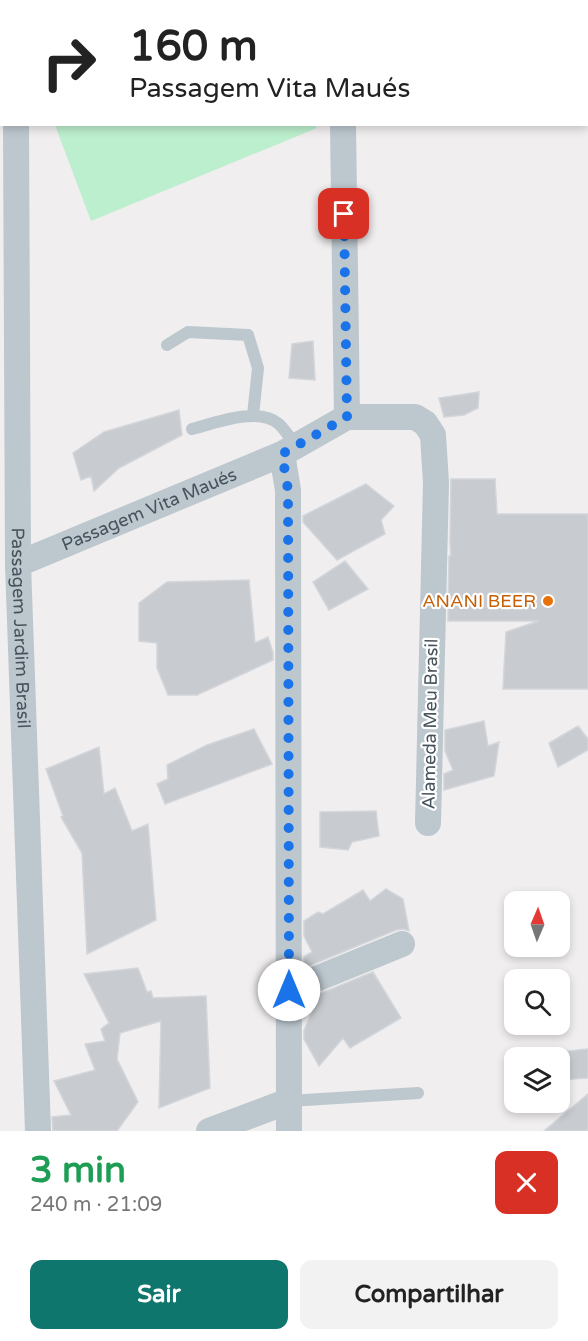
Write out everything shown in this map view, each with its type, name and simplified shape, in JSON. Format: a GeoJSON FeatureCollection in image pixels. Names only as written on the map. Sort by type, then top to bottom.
{"type":"FeatureCollection","features":[{"type":"Feature","properties":{"kind":"street","name":"Passagem Jardim Brasil"},"geometry":{"type":"LineString","coordinates":[[16,126],[18,564],[38,1131]]}},
{"type":"Feature","properties":{"kind":"street"},"geometry":{"type":"LineString","coordinates":[[343,126],[347,417]]}},
{"type":"Feature","properties":{"kind":"street","name":"Passagem Vita Maués"},"geometry":{"type":"LineString","coordinates":[[18,564],[289,450],[347,417],[415,417]]}},
{"type":"Feature","properties":{"kind":"street","name":"Alameda Meu Brasil"},"geometry":{"type":"LineString","coordinates":[[415,417],[425,423],[433,435],[435,450],[428,824]]}},
{"type":"Feature","properties":{"kind":"street"},"geometry":{"type":"LineString","coordinates":[[289,450],[289,1131]]}},
{"type":"Feature","properties":{"kind":"street"},"geometry":{"type":"LineString","coordinates":[[289,990],[402,944]]}},
{"type":"Feature","properties":{"kind":"street"},"geometry":{"type":"LineString","coordinates":[[208,1131],[289,1101]]}},
{"type":"Feature","properties":{"kind":"lane"},"geometry":{"type":"LineString","coordinates":[[167,345],[188,332],[248,335],[258,368],[253,415]]}},
{"type":"Feature","properties":{"kind":"lane"},"geometry":{"type":"LineString","coordinates":[[192,429],[253,415],[277,422],[289,450]]}},
{"type":"Feature","properties":{"kind":"lane"},"geometry":{"type":"LineString","coordinates":[[289,1101],[418,1093]]}},
{"type":"Feature","properties":{"kind":"green space"},"geometry":{"type":"Polygon","coordinates":[[[55,126],[316,126],[317,128],[91,221],[55,126]]]}},
{"type":"Feature","properties":{"kind":"building"},"geometry":{"type":"Polygon","coordinates":[[[313,341],[315,380],[289,378],[292,344],[313,341]]]}},
{"type":"Feature","properties":{"kind":"building"},"geometry":{"type":"Polygon","coordinates":[[[479,392],[478,408],[464,415],[444,417],[439,398],[479,392]]]}},
{"type":"Feature","properties":{"kind":"building"},"geometry":{"type":"Polygon","coordinates":[[[179,410],[182,435],[119,468],[94,491],[91,476],[81,480],[73,453],[104,432],[179,410]]]}},
{"type":"Feature","properties":{"kind":"building","name":"ANANI BEER"},"geometry":{"type":"Polygon","coordinates":[[[451,479],[495,479],[497,514],[588,514],[588,689],[503,689],[506,632],[539,621],[448,621],[451,479]]]}},
{"type":"Feature","properties":{"kind":"building"},"geometry":{"type":"Polygon","coordinates":[[[366,484],[394,506],[381,520],[385,534],[337,560],[303,522],[303,516],[366,484]]]}},
{"type":"Feature","properties":{"kind":"building"},"geometry":{"type":"Polygon","coordinates":[[[345,561],[368,589],[329,610],[313,582],[345,561]]]}},
{"type":"Feature","properties":{"kind":"building"},"geometry":{"type":"Polygon","coordinates":[[[249,580],[255,643],[268,637],[273,660],[197,695],[168,695],[157,668],[157,643],[139,641],[139,603],[167,582],[249,580]]]}},
{"type":"Feature","properties":{"kind":"building"},"geometry":{"type":"Polygon","coordinates":[[[484,721],[488,746],[499,742],[494,776],[444,790],[444,774],[453,770],[445,751],[445,730],[484,721]]]}},
{"type":"Feature","properties":{"kind":"building"},"geometry":{"type":"Polygon","coordinates":[[[578,726],[588,739],[588,750],[558,767],[549,743],[578,726]]]}},
{"type":"Feature","properties":{"kind":"building"},"geometry":{"type":"Polygon","coordinates":[[[254,729],[272,764],[165,804],[157,784],[168,779],[167,765],[207,745],[254,729]]]}},
{"type":"Feature","properties":{"kind":"building"},"geometry":{"type":"Polygon","coordinates":[[[99,747],[104,794],[115,788],[132,831],[148,824],[156,920],[87,954],[82,853],[61,817],[63,816],[46,769],[99,747]]]}},
{"type":"Feature","properties":{"kind":"building"},"geometry":{"type":"Polygon","coordinates":[[[376,811],[379,836],[352,842],[348,850],[320,847],[320,812],[376,811]]]}},
{"type":"Feature","properties":{"kind":"building"},"geometry":{"type":"Polygon","coordinates":[[[386,889],[403,899],[409,931],[396,930],[304,968],[304,957],[312,952],[304,936],[304,921],[318,912],[323,914],[363,890],[370,901],[386,889]]]}},
{"type":"Feature","properties":{"kind":"building"},"geometry":{"type":"Polygon","coordinates":[[[138,968],[147,992],[151,991],[153,998],[206,996],[210,1088],[159,1108],[161,1021],[120,1033],[117,1059],[138,1102],[117,1131],[53,1131],[52,1117],[71,1115],[54,1081],[95,1070],[85,1044],[105,1041],[101,1029],[109,1023],[84,974],[138,968]]]}},
{"type":"Feature","properties":{"kind":"building"},"geometry":{"type":"Polygon","coordinates":[[[373,972],[401,1018],[350,1048],[343,1038],[319,1066],[304,1039],[304,1031],[319,994],[373,972]]]}},
{"type":"Feature","properties":{"kind":"building"},"geometry":{"type":"Polygon","coordinates":[[[588,1049],[588,1078],[570,1079],[570,1051],[588,1049]]]}},
{"type":"Feature","properties":{"kind":"building"},"geometry":{"type":"Polygon","coordinates":[[[588,1094],[588,1131],[544,1131],[565,1113],[570,1113],[570,1109],[588,1094]]]}},
{"type":"Feature","properties":{"kind":"place","name":"ANANI BEER"},"geometry":{"type":"Point","coordinates":[548,601]}},
{"type":"Feature","properties":{"kind":"route"},"geometry":{"type":"LineString","coordinates":[[289,990],[288,490],[282,454],[347,417],[344,214]]}}]}
